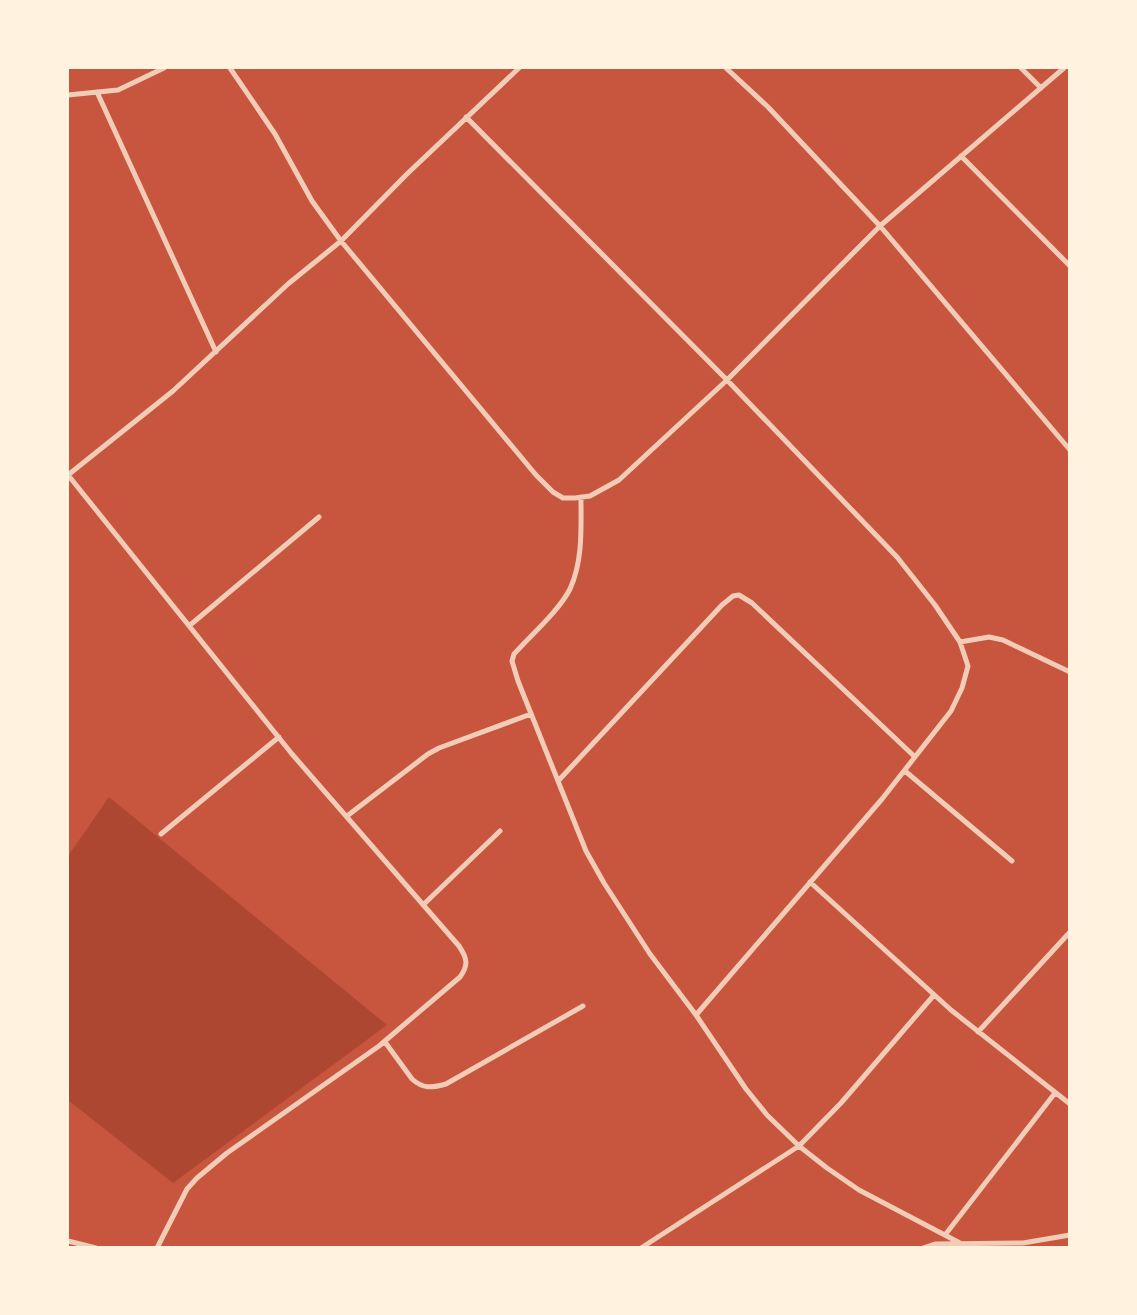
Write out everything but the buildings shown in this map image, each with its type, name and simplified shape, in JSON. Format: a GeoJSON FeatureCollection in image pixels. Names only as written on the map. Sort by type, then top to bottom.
{"type":"FeatureCollection","features":[{"type":"Feature","properties":{"kind":"street"},"geometry":{"type":"LineString","coordinates":[[68,95],[118,90],[164,68]]}},
{"type":"Feature","properties":{"kind":"street"},"geometry":{"type":"LineString","coordinates":[[230,68],[274,134],[312,201],[340,241],[536,475],[553,492],[563,498],[590,496],[602,491],[618,480],[726,380],[880,226],[1064,68]]}},
{"type":"Feature","properties":{"kind":"street"},"geometry":{"type":"LineString","coordinates":[[157,1248],[187,1190],[196,1178],[227,1153],[385,1042],[460,977],[467,963],[465,955],[459,946],[279,737],[68,475],[173,391],[288,284],[340,241],[466,117],[519,68]]}},
{"type":"Feature","properties":{"kind":"street"},"geometry":{"type":"LineString","coordinates":[[726,68],[768,107],[880,226],[1070,450]]}},
{"type":"Feature","properties":{"kind":"street"},"geometry":{"type":"LineString","coordinates":[[1021,68],[1041,88]]}},
{"type":"Feature","properties":{"kind":"street"},"geometry":{"type":"LineString","coordinates":[[97,92],[216,352]]}},
{"type":"Feature","properties":{"kind":"street"},"geometry":{"type":"LineString","coordinates":[[466,117],[726,380],[897,557],[935,605],[960,642],[968,666],[962,688],[951,711],[905,771],[696,1015]]}},
{"type":"Feature","properties":{"kind":"street"},"geometry":{"type":"LineString","coordinates":[[961,156],[1070,266]]}},
{"type":"Feature","properties":{"kind":"street"},"geometry":{"type":"LineString","coordinates":[[581,497],[581,546],[570,589],[558,607],[514,654],[512,661],[518,682],[586,851],[604,883],[650,954],[696,1015],[751,1096],[767,1115],[799,1146],[826,1168],[859,1190],[960,1244]]}},
{"type":"Feature","properties":{"kind":"street"},"geometry":{"type":"LineString","coordinates":[[188,626],[319,518]]}},
{"type":"Feature","properties":{"kind":"street"},"geometry":{"type":"LineString","coordinates":[[559,780],[722,606],[733,596],[739,595],[752,603],[915,757]]}},
{"type":"Feature","properties":{"kind":"street"},"geometry":{"type":"LineString","coordinates":[[960,642],[990,637],[1003,640],[1070,672]]}},
{"type":"Feature","properties":{"kind":"street"},"geometry":{"type":"LineString","coordinates":[[347,816],[428,754],[439,748],[531,714]]}},
{"type":"Feature","properties":{"kind":"street"},"geometry":{"type":"LineString","coordinates":[[161,834],[279,737]]}},
{"type":"Feature","properties":{"kind":"street"},"geometry":{"type":"LineString","coordinates":[[905,771],[1012,861]]}},
{"type":"Feature","properties":{"kind":"street"},"geometry":{"type":"LineString","coordinates":[[423,905],[500,831]]}},
{"type":"Feature","properties":{"kind":"street"},"geometry":{"type":"LineString","coordinates":[[810,882],[934,995],[1070,1104]]}},
{"type":"Feature","properties":{"kind":"street"},"geometry":{"type":"LineString","coordinates":[[978,1032],[1070,932]]}},
{"type":"Feature","properties":{"kind":"street"},"geometry":{"type":"LineString","coordinates":[[642,1248],[799,1146],[841,1103],[934,995]]}},
{"type":"Feature","properties":{"kind":"street"},"geometry":{"type":"LineString","coordinates":[[385,1042],[417,1084],[426,1088],[433,1087],[446,1084],[583,1006]]}},
{"type":"Feature","properties":{"kind":"street"},"geometry":{"type":"LineString","coordinates":[[945,1235],[1055,1093]]}},
{"type":"Feature","properties":{"kind":"street"},"geometry":{"type":"LineString","coordinates":[[923,1248],[960,1244],[1023,1243],[1070,1235]]}},
{"type":"Feature","properties":{"kind":"street"},"geometry":{"type":"LineString","coordinates":[[68,1241],[96,1248]]}},
{"type":"Feature","properties":{"kind":"shaded area"},"geometry":{"type":"Polygon","coordinates":[[[109,797],[387,1025],[173,1183],[68,1100],[68,856],[109,797]]]}}]}
